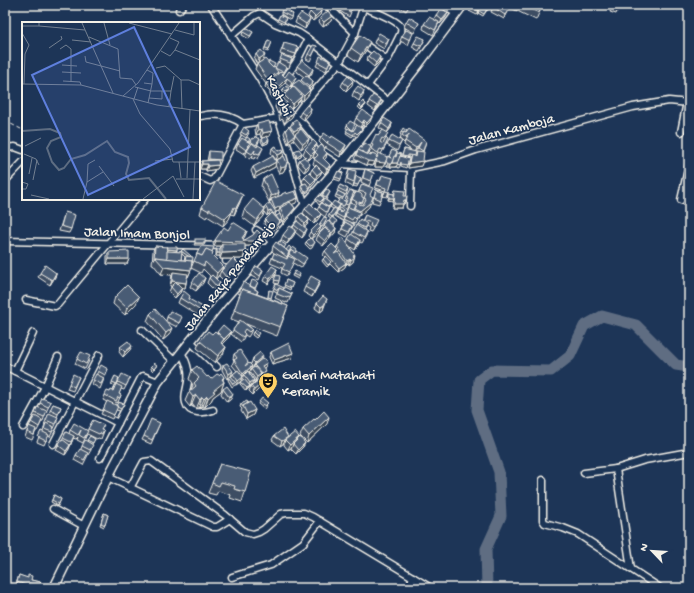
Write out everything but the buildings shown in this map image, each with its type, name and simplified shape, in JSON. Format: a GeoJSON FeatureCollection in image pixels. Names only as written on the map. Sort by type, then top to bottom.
{"type":"FeatureCollection","features":[{"type":"Feature","properties":{"kind":"main road","name":"Jalan Raya Pandanrejo"},"geometry":{"type":"LineString","coordinates":[[54,588],[108,477],[158,382],[220,304],[342,162],[463,5]]}},
{"type":"Feature","properties":{"kind":"street","name":"Kastubi"},"geometry":{"type":"LineString","coordinates":[[211,5],[260,79],[275,107],[304,206]]}},
{"type":"Feature","properties":{"kind":"street"},"geometry":{"type":"LineString","coordinates":[[327,5],[354,35],[386,60]]}},
{"type":"Feature","properties":{"kind":"street"},"geometry":{"type":"LineString","coordinates":[[442,5],[457,14]]}},
{"type":"Feature","properties":{"kind":"street"},"geometry":{"type":"LineString","coordinates":[[283,132],[339,62],[354,35],[364,6],[386,16],[400,25],[402,29],[386,60],[368,85]]}},
{"type":"Feature","properties":{"kind":"street"},"geometry":{"type":"LineString","coordinates":[[232,36],[254,16],[260,13],[275,23],[299,33],[308,39],[389,102]]}},
{"type":"Feature","properties":{"kind":"street"},"geometry":{"type":"LineString","coordinates":[[286,78],[298,61],[308,39]]}},
{"type":"Feature","properties":{"kind":"street","name":"Jalan Kamboja"},"geometry":{"type":"LineString","coordinates":[[342,162],[411,168],[444,161],[476,150],[633,107],[669,101],[688,102]]}},
{"type":"Feature","properties":{"kind":"street"},"geometry":{"type":"LineString","coordinates":[[681,132],[688,102]]}},
{"type":"Feature","properties":{"kind":"street"},"geometry":{"type":"LineString","coordinates":[[201,116],[222,114],[243,124],[279,118]]}},
{"type":"Feature","properties":{"kind":"street"},"geometry":{"type":"LineString","coordinates":[[296,114],[321,145],[342,162]]}},
{"type":"Feature","properties":{"kind":"street"},"geometry":{"type":"LineString","coordinates":[[200,176],[210,181],[214,179],[243,124]]}},
{"type":"Feature","properties":{"kind":"street"},"geometry":{"type":"LineString","coordinates":[[5,148],[15,147],[22,150]]}},
{"type":"Feature","properties":{"kind":"street"},"geometry":{"type":"LineString","coordinates":[[5,181],[22,163]]}},
{"type":"Feature","properties":{"kind":"street"},"geometry":{"type":"LineString","coordinates":[[681,200],[689,165]]}},
{"type":"Feature","properties":{"kind":"street"},"geometry":{"type":"LineString","coordinates":[[410,206],[411,168]]}},
{"type":"Feature","properties":{"kind":"street"},"geometry":{"type":"LineString","coordinates":[[26,300],[55,306],[58,304],[143,200]]}},
{"type":"Feature","properties":{"kind":"street"},"geometry":{"type":"LineString","coordinates":[[256,230],[274,241]]}},
{"type":"Feature","properties":{"kind":"street"},"geometry":{"type":"LineString","coordinates":[[211,246],[218,237]]}},
{"type":"Feature","properties":{"kind":"street","name":"Jalan Imam Bonjol"},"geometry":{"type":"LineString","coordinates":[[5,241],[268,248]]}},
{"type":"Feature","properties":{"kind":"street"},"geometry":{"type":"LineString","coordinates":[[226,261],[242,260],[252,267]]}},
{"type":"Feature","properties":{"kind":"street"},"geometry":{"type":"LineString","coordinates":[[142,330],[174,361]]}},
{"type":"Feature","properties":{"kind":"street"},"geometry":{"type":"LineString","coordinates":[[15,371],[33,333]]}},
{"type":"Feature","properties":{"kind":"street"},"geometry":{"type":"LineString","coordinates":[[191,342],[216,367]]}},
{"type":"Feature","properties":{"kind":"street"},"geometry":{"type":"LineString","coordinates":[[181,353],[187,365],[188,378],[185,401],[186,405],[190,409],[200,413],[206,413],[213,410]]}},
{"type":"Feature","properties":{"kind":"street"},"geometry":{"type":"LineString","coordinates":[[53,444],[99,355]]}},
{"type":"Feature","properties":{"kind":"street"},"geometry":{"type":"LineString","coordinates":[[23,427],[46,386],[58,357]]}},
{"type":"Feature","properties":{"kind":"street"},"geometry":{"type":"LineString","coordinates":[[5,366],[118,423]]}},
{"type":"Feature","properties":{"kind":"street"},"geometry":{"type":"LineString","coordinates":[[100,458],[141,378],[143,376],[158,382]]}},
{"type":"Feature","properties":{"kind":"street"},"geometry":{"type":"LineString","coordinates":[[584,473],[616,469],[645,460],[689,452]]}},
{"type":"Feature","properties":{"kind":"street"},"geometry":{"type":"LineString","coordinates":[[130,488],[144,462],[147,460],[151,461],[230,519],[245,532],[253,534],[264,529],[281,514],[304,513],[320,521],[431,588]]}},
{"type":"Feature","properties":{"kind":"street"},"geometry":{"type":"LineString","coordinates":[[616,469],[631,569]]}},
{"type":"Feature","properties":{"kind":"street"},"geometry":{"type":"LineString","coordinates":[[108,477],[213,527],[217,528],[230,519]]}},
{"type":"Feature","properties":{"kind":"street"},"geometry":{"type":"LineString","coordinates":[[543,480],[543,520],[545,523],[578,534],[660,588]]}},
{"type":"Feature","properties":{"kind":"street"},"geometry":{"type":"LineString","coordinates":[[53,509],[84,526]]}},
{"type":"Feature","properties":{"kind":"street"},"geometry":{"type":"LineString","coordinates":[[232,577],[271,565],[303,543],[320,521]]}},
{"type":"Feature","properties":{"kind":"street"},"geometry":{"type":"LineString","coordinates":[[409,588],[413,577]]}},
{"type":"Feature","properties":{"kind":"path"},"geometry":{"type":"LineString","coordinates":[[5,121],[22,130]]}},
{"type":"Feature","properties":{"kind":"waterway"},"geometry":{"type":"LineString","coordinates":[[487,588],[486,549],[501,516],[499,472],[477,410],[479,380],[492,370],[551,371],[570,356],[584,326],[602,316],[636,325],[676,365],[689,367]]}},
{"type":"Feature","properties":{"kind":"place","name":"Galeri Matahati Keramik"},"geometry":{"type":"Point","coordinates":[268,399]}}]}
